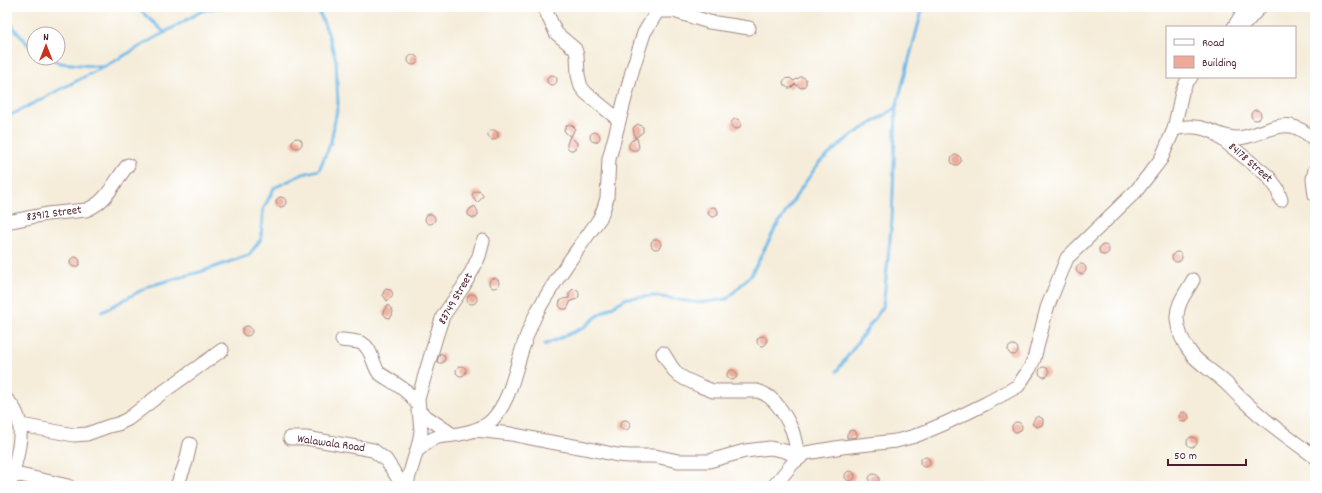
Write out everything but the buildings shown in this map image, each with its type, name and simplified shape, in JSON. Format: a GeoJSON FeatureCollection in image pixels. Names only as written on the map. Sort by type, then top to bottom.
{"type":"FeatureCollection","features":[{"type":"Feature","properties":{"kind":"street"},"geometry":{"type":"LineString","coordinates":[[544,7],[556,33],[574,49],[577,55],[578,75],[581,87],[589,96],[619,120]]}},
{"type":"Feature","properties":{"kind":"street"},"geometry":{"type":"LineString","coordinates":[[1235,26],[1246,7]]}},
{"type":"Feature","properties":{"kind":"street"},"geometry":{"type":"LineString","coordinates":[[1243,26],[1260,7]]}},
{"type":"Feature","properties":{"kind":"street"},"geometry":{"type":"LineString","coordinates":[[418,450],[435,437],[453,435],[484,427],[491,421],[504,402],[510,388],[526,336],[537,312],[556,280],[600,218],[604,208],[608,186],[609,159],[619,120],[644,33],[659,9],[678,12],[709,22],[749,28]]}},
{"type":"Feature","properties":{"kind":"street"},"geometry":{"type":"LineString","coordinates":[[774,486],[786,470],[799,457],[806,454],[814,451],[896,441],[915,436],[987,403],[1018,386],[1034,359],[1047,308],[1067,258],[1136,191],[1161,159],[1174,129],[1182,92],[1190,78]]}},
{"type":"Feature","properties":{"kind":"street","name":"84178 Street"},"geometry":{"type":"LineString","coordinates":[[1174,129],[1195,127],[1236,138],[1290,126],[1298,128],[1315,140]]}},
{"type":"Feature","properties":{"kind":"street","name":"84178 Street"},"geometry":{"type":"LineString","coordinates":[[1212,131],[1268,176],[1277,188],[1281,200]]}},
{"type":"Feature","properties":{"kind":"street","name":"83912 Street"},"geometry":{"type":"LineString","coordinates":[[7,222],[47,214],[92,208],[109,193],[128,165]]}},
{"type":"Feature","properties":{"kind":"street"},"geometry":{"type":"LineString","coordinates":[[1315,170],[1313,179],[1315,195]]}},
{"type":"Feature","properties":{"kind":"street","name":"83749 Street"},"geometry":{"type":"LineString","coordinates":[[404,486],[418,450],[421,431],[418,408],[419,395],[441,320],[468,279],[479,256],[483,241]]}},
{"type":"Feature","properties":{"kind":"street"},"geometry":{"type":"LineString","coordinates":[[1193,280],[1179,303],[1177,311],[1179,331],[1187,348],[1200,363],[1221,378],[1243,400],[1281,432],[1315,457]]}},
{"type":"Feature","properties":{"kind":"street"},"geometry":{"type":"LineString","coordinates":[[342,340],[362,343],[368,348],[379,373],[414,398],[418,408],[453,435]]}},
{"type":"Feature","properties":{"kind":"street"},"geometry":{"type":"LineString","coordinates":[[20,425],[74,435],[87,434],[118,424],[128,419],[222,350]]}},
{"type":"Feature","properties":{"kind":"street"},"geometry":{"type":"LineString","coordinates":[[663,353],[677,374],[700,386],[713,391],[757,391],[770,397],[785,417],[792,430],[799,457]]}},
{"type":"Feature","properties":{"kind":"street"},"geometry":{"type":"LineString","coordinates":[[7,400],[18,415],[20,425],[19,449],[10,472],[10,486]]}},
{"type":"Feature","properties":{"kind":"street"},"geometry":{"type":"LineString","coordinates":[[476,430],[511,434],[618,455],[655,456],[678,461],[709,461],[745,451],[770,448],[785,451],[799,457]]}},
{"type":"Feature","properties":{"kind":"street","name":"Walawala Road"},"geometry":{"type":"LineString","coordinates":[[290,438],[306,438],[373,450],[386,460],[404,486]]}},
{"type":"Feature","properties":{"kind":"street"},"geometry":{"type":"LineString","coordinates":[[177,486],[186,462],[190,444]]}},
{"type":"Feature","properties":{"kind":"street"},"geometry":{"type":"LineString","coordinates":[[10,472],[68,486]]}},
{"type":"Feature","properties":{"kind":"waterway"},"geometry":{"type":"LineString","coordinates":[[137,7],[165,33]]}},
{"type":"Feature","properties":{"kind":"waterway"},"geometry":{"type":"LineString","coordinates":[[7,117],[113,62],[202,11],[221,7]]}},
{"type":"Feature","properties":{"kind":"waterway"},"geometry":{"type":"LineString","coordinates":[[102,312],[149,286],[203,271],[249,255],[261,239],[263,210],[274,188],[303,174],[319,170],[331,142],[338,104],[336,60],[328,33],[317,7]]}},
{"type":"Feature","properties":{"kind":"waterway"},"geometry":{"type":"LineString","coordinates":[[837,371],[883,307],[892,219],[896,108],[923,7]]}},
{"type":"Feature","properties":{"kind":"waterway"},"geometry":{"type":"LineString","coordinates":[[7,16],[16,31],[26,42]]}},
{"type":"Feature","properties":{"kind":"waterway"},"geometry":{"type":"LineString","coordinates":[[66,64],[102,67]]}},
{"type":"Feature","properties":{"kind":"waterway"},"geometry":{"type":"LineString","coordinates":[[544,345],[583,328],[600,314],[627,298],[655,296],[698,303],[727,299],[751,275],[775,229],[819,163],[848,138],[896,108]]}}]}
